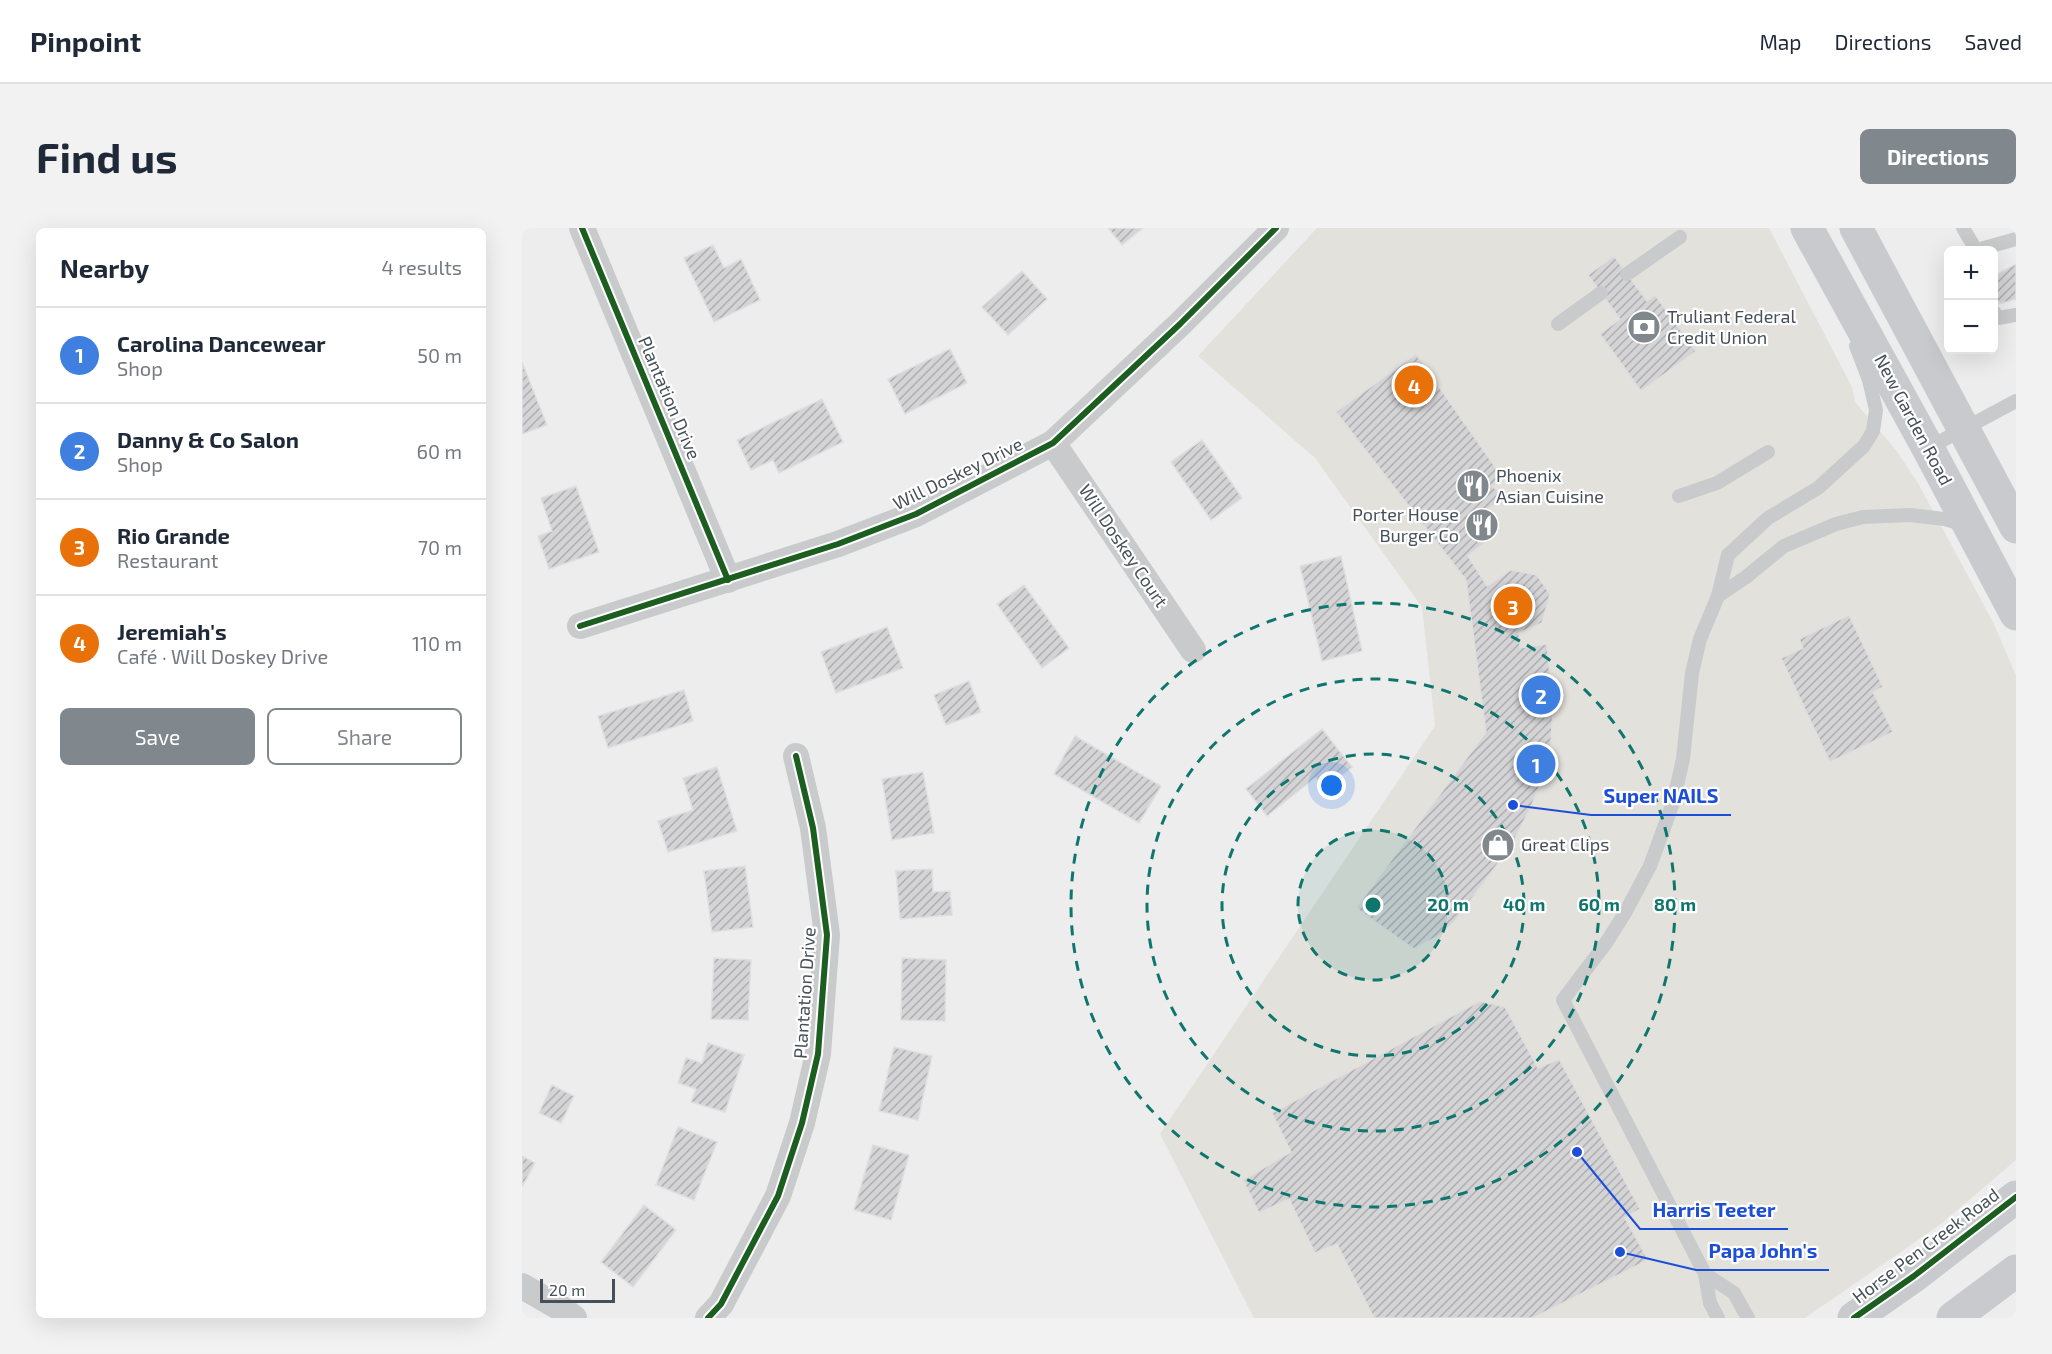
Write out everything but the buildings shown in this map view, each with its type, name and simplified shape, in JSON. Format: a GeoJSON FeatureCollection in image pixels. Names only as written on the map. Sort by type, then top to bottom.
{"type":"FeatureCollection","features":[{"type":"Feature","properties":{"kind":"main road"},"geometry":{"type":"LineString","coordinates":[[1856,228],[2016,527]]}},
{"type":"Feature","properties":{"kind":"main road","name":"New Garden Road"},"geometry":{"type":"LineString","coordinates":[[1811,236],[2016,614]]}},
{"type":"Feature","properties":{"kind":"main road","name":"Horse Pen Creek Road"},"geometry":{"type":"LineString","coordinates":[[1854,1318],[2016,1197]]}},
{"type":"Feature","properties":{"kind":"main road"},"geometry":{"type":"LineString","coordinates":[[1891,1318],[1933,1261]]}},
{"type":"Feature","properties":{"kind":"main road"},"geometry":{"type":"LineString","coordinates":[[1953,1318],[2016,1270]]}},
{"type":"Feature","properties":{"kind":"street","name":"Plantation Drive"},"geometry":{"type":"LineString","coordinates":[[582,228],[728,580]]}},
{"type":"Feature","properties":{"kind":"street","name":"Will Doskey Drive"},"geometry":{"type":"LineString","coordinates":[[580,626],[838,544],[916,514],[1053,443],[1180,324],[1276,228]]}},
{"type":"Feature","properties":{"kind":"street","name":"Will Doskey Court"},"geometry":{"type":"LineString","coordinates":[[1053,443],[1193,650]]}},
{"type":"Feature","properties":{"kind":"street","name":"Plantation Drive"},"geometry":{"type":"LineString","coordinates":[[708,1318],[721,1304],[778,1196],[802,1123],[818,1054],[827,935],[813,828],[796,756]]}},
{"type":"Feature","properties":{"kind":"street"},"geometry":{"type":"LineString","coordinates":[[522,1286],[574,1318]]}},
{"type":"Feature","properties":{"kind":"lane"},"geometry":{"type":"LineString","coordinates":[[1963,228],[1974,246]]}},
{"type":"Feature","properties":{"kind":"lane"},"geometry":{"type":"LineString","coordinates":[[1718,1318],[1710,1303],[1705,1274],[1563,1000],[1606,943],[1650,866],[1673,803],[1683,759],[1692,673],[1700,639],[1718,596],[1728,555],[1768,518],[1818,488],[1864,446],[1873,431],[1876,410],[1869,380],[1811,236]]}},
{"type":"Feature","properties":{"kind":"lane"},"geometry":{"type":"LineString","coordinates":[[1627,274],[1680,237]]}},
{"type":"Feature","properties":{"kind":"lane"},"geometry":{"type":"LineString","coordinates":[[1991,246],[2016,239]]}},
{"type":"Feature","properties":{"kind":"lane"},"geometry":{"type":"LineString","coordinates":[[1558,324],[1601,293]]}},
{"type":"Feature","properties":{"kind":"lane"},"geometry":{"type":"LineString","coordinates":[[1998,318],[2016,315]]}},
{"type":"Feature","properties":{"kind":"lane"},"geometry":{"type":"LineString","coordinates":[[1928,448],[2016,401]]}},
{"type":"Feature","properties":{"kind":"lane"},"geometry":{"type":"LineString","coordinates":[[1679,496],[1717,483],[1768,452]]}},
{"type":"Feature","properties":{"kind":"lane"},"geometry":{"type":"LineString","coordinates":[[1718,596],[1784,546],[1836,524],[1863,517],[1910,515],[1944,519],[1969,526]]}},
{"type":"Feature","properties":{"kind":"lane"},"geometry":{"type":"LineString","coordinates":[[1705,1274],[1734,1293],[1748,1318]]}},
{"type":"Feature","properties":{"kind":"shaded area"},"geometry":{"type":"Polygon","coordinates":[[[1317,228],[1769,228],[1852,387],[1855,402],[1896,450],[1918,483],[1994,624],[2016,676],[2016,1160],[1941,1224],[1805,1318],[1254,1318],[1160,1134],[1435,726],[1422,607],[1315,458],[1198,356],[1317,228]]]}},
{"type":"Feature","properties":{"kind":"cycle path"},"geometry":{"type":"LineString","coordinates":[[582,228],[728,580]]}},
{"type":"Feature","properties":{"kind":"cycle path"},"geometry":{"type":"LineString","coordinates":[[580,626],[838,544],[916,514],[1053,443],[1180,324],[1276,228]]}},
{"type":"Feature","properties":{"kind":"cycle path"},"geometry":{"type":"LineString","coordinates":[[708,1318],[721,1304],[778,1196],[802,1123],[818,1054],[827,935],[813,828],[796,756]]}},
{"type":"Feature","properties":{"kind":"cycle path"},"geometry":{"type":"LineString","coordinates":[[1854,1318],[1914,1276],[2016,1197]]}},
{"type":"Feature","properties":{"kind":"place","name":"Truliant Federal Credit Union"},"geometry":{"type":"Point","coordinates":[1644,327]}},
{"type":"Feature","properties":{"kind":"place","name":"Jeremiah's"},"geometry":{"type":"Point","coordinates":[1414,385]}},
{"type":"Feature","properties":{"kind":"place","name":"Phoenix Asian Cuisine"},"geometry":{"type":"Point","coordinates":[1473,486]}},
{"type":"Feature","properties":{"kind":"place","name":"Porter House Burger Co"},"geometry":{"type":"Point","coordinates":[1482,525]}},
{"type":"Feature","properties":{"kind":"place","name":"Rio Grande"},"geometry":{"type":"Point","coordinates":[1513,606]}},
{"type":"Feature","properties":{"kind":"place","name":"Danny & Co Salon"},"geometry":{"type":"Point","coordinates":[1541,695]}},
{"type":"Feature","properties":{"kind":"place","name":"Carolina Dancewear"},"geometry":{"type":"Point","coordinates":[1536,764]}},
{"type":"Feature","properties":{"kind":"place","name":"Super NAILS"},"geometry":{"type":"Point","coordinates":[1513,805]}},
{"type":"Feature","properties":{"kind":"place","name":"Great Clips"},"geometry":{"type":"Point","coordinates":[1498,845]}},
{"type":"Feature","properties":{"kind":"place","name":"Harris Teeter"},"geometry":{"type":"Point","coordinates":[1577,1152]}},
{"type":"Feature","properties":{"kind":"place","name":"Papa John's"},"geometry":{"type":"Point","coordinates":[1620,1252]}}]}
